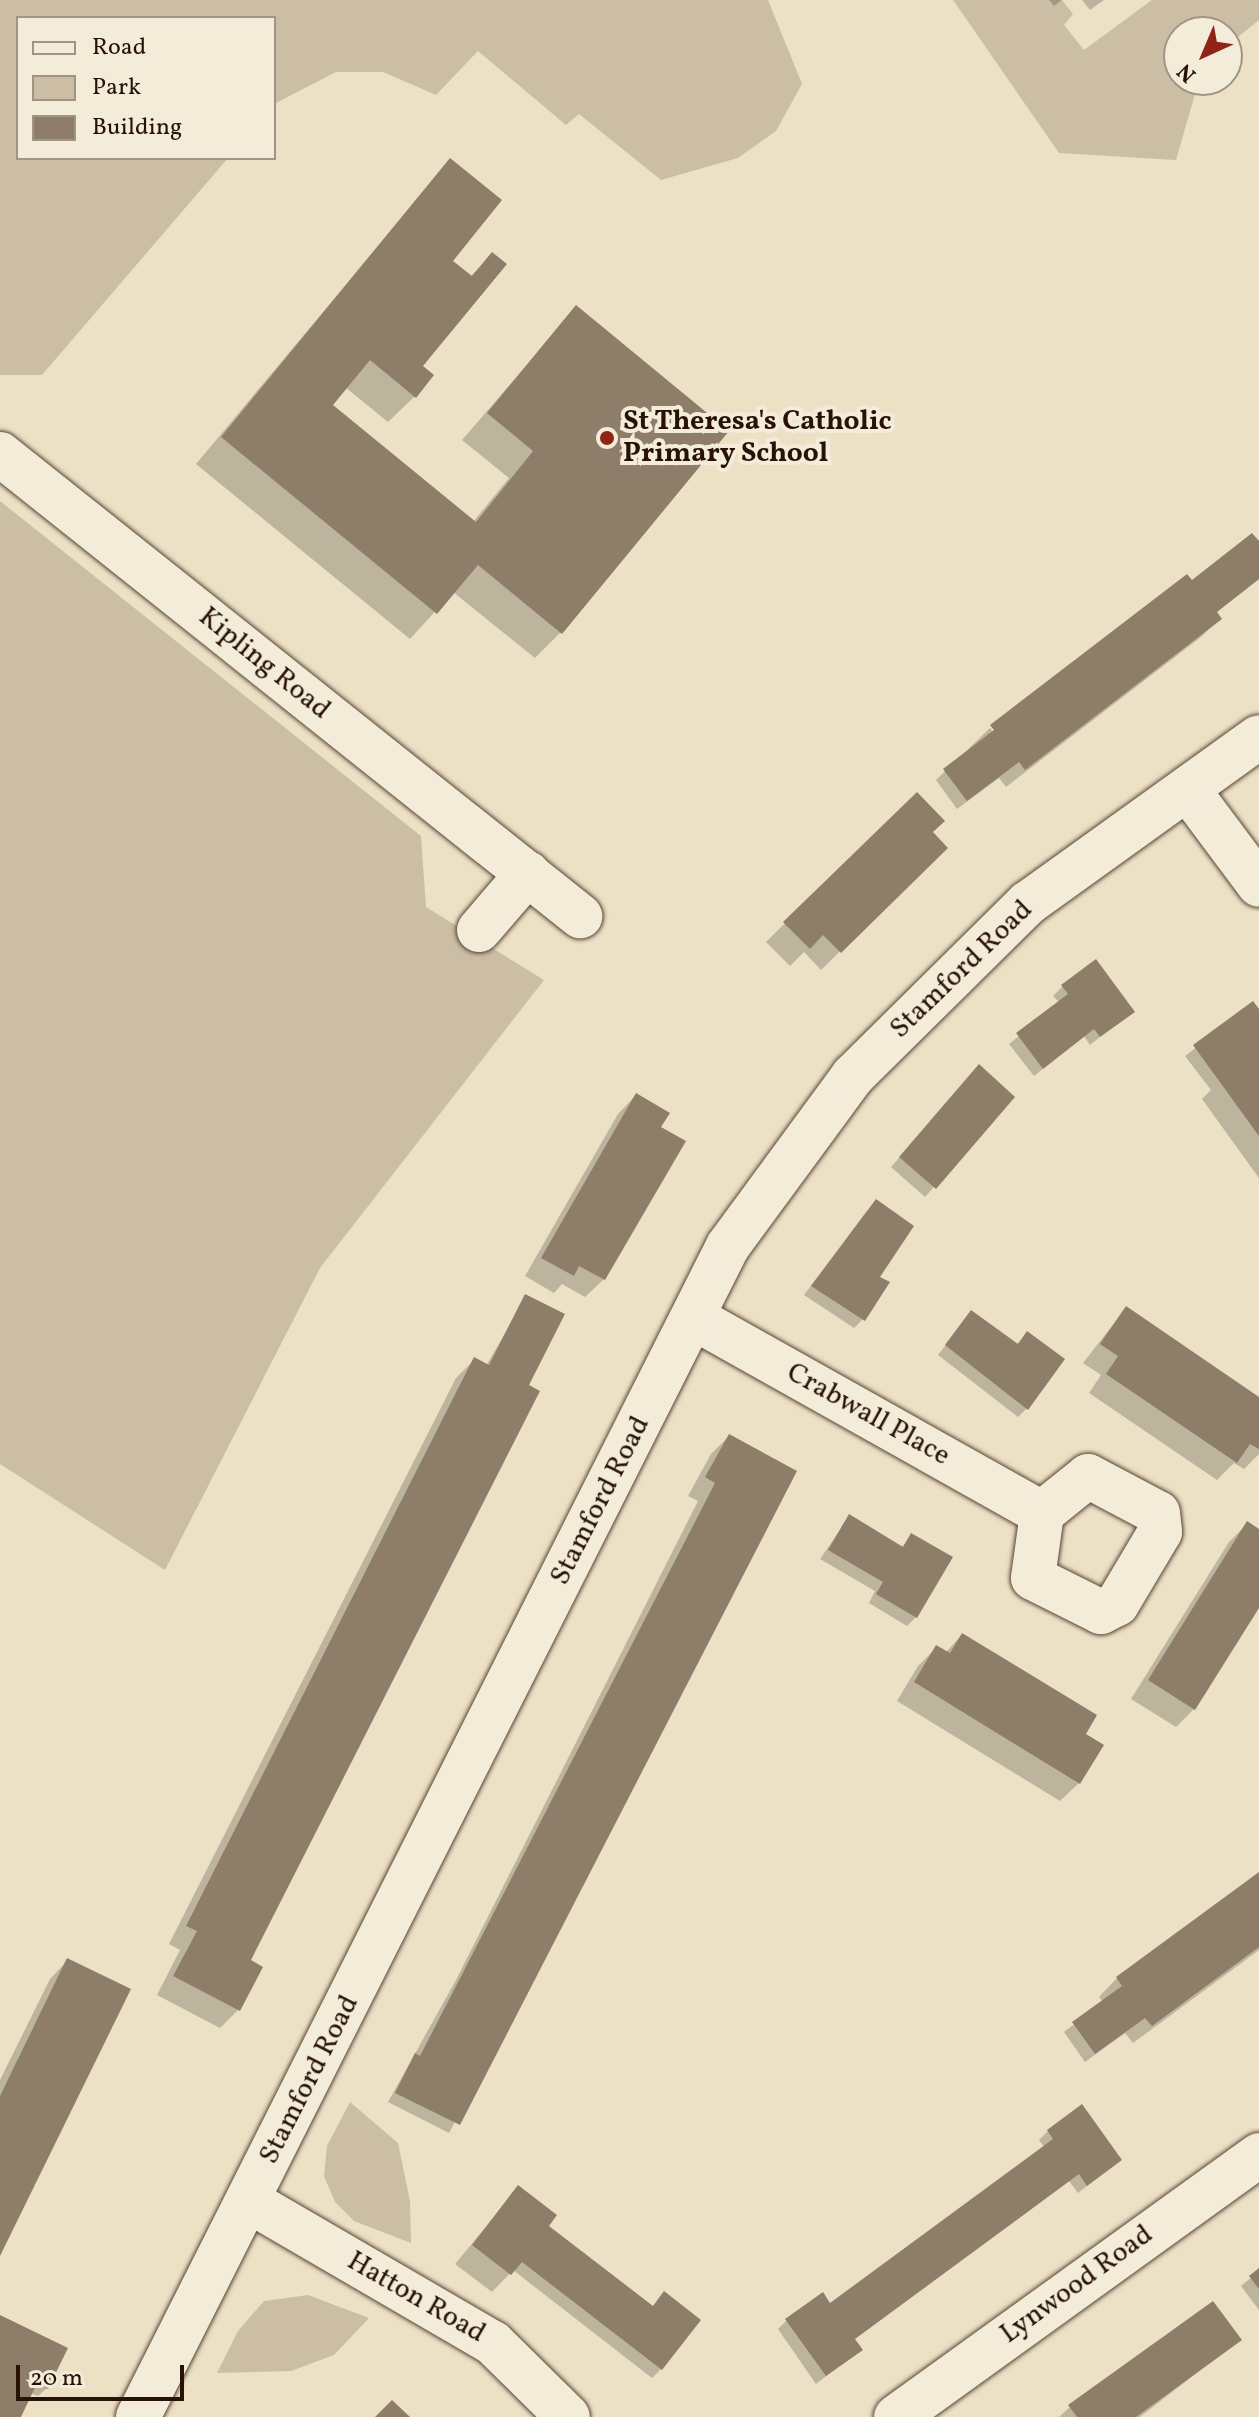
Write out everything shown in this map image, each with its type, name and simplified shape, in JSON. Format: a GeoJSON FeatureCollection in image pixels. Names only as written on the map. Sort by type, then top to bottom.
{"type":"FeatureCollection","features":[{"type":"Feature","properties":{"kind":"street","name":"Kipling Road"},"geometry":{"type":"LineString","coordinates":[[0,454],[580,916]]}},
{"type":"Feature","properties":{"kind":"street","name":"Stamford Road"},"geometry":{"type":"LineString","coordinates":[[138,2417],[728,1246],[853,1076],[1028,903],[1189,791],[1259,737]]}},
{"type":"Feature","properties":{"kind":"street"},"geometry":{"type":"LineString","coordinates":[[1189,791],[1259,885]]}},
{"type":"Feature","properties":{"kind":"street"},"geometry":{"type":"LineString","coordinates":[[479,930],[528,873]]}},
{"type":"Feature","properties":{"kind":"street","name":"Crabwall Place"},"geometry":{"type":"LineString","coordinates":[[694,1318],[1042,1513]]}},
{"type":"Feature","properties":{"kind":"street","name":"Lynwood Road"},"geometry":{"type":"LineString","coordinates":[[896,2417],[1259,2155]]}},
{"type":"Feature","properties":{"kind":"street","name":"Hatton Road"},"geometry":{"type":"LineString","coordinates":[[249,2201],[493,2343],[568,2417]]}},
{"type":"Feature","properties":{"kind":"green space"},"geometry":{"type":"Polygon","coordinates":[[[0,0],[768,0],[802,84],[776,131],[738,158],[661,180],[579,114],[566,125],[478,51],[436,95],[383,72],[336,72],[276,103],[276,16],[16,16],[16,160],[226,160],[42,375],[0,375],[0,0]]]}},
{"type":"Feature","properties":{"kind":"green space"},"geometry":{"type":"Polygon","coordinates":[[[953,0],[1062,0],[1073,14],[1064,25],[1084,50],[1152,0],[1259,0],[1259,20],[1243,33],[1243,16],[1163,16],[1163,96],[1194,96],[1176,160],[1059,153],[953,0]]]}},
{"type":"Feature","properties":{"kind":"green space"},"geometry":{"type":"Polygon","coordinates":[[[0,501],[421,836],[426,907],[544,980],[320,1268],[165,1570],[0,1464],[0,501]]]}},
{"type":"Feature","properties":{"kind":"green space"},"geometry":{"type":"Polygon","coordinates":[[[350,2102],[398,2143],[410,2201],[411,2243],[354,2221],[335,2202],[324,2176],[327,2146],[350,2102]]]}},
{"type":"Feature","properties":{"kind":"green space"},"geometry":{"type":"Polygon","coordinates":[[[308,2295],[369,2318],[334,2355],[291,2371],[217,2373],[238,2331],[264,2301],[308,2295]]]}},
{"type":"Feature","properties":{"kind":"building"},"geometry":{"type":"Polygon","coordinates":[[[450,158],[502,200],[453,261],[472,276],[492,252],[507,264],[423,366],[434,375],[416,398],[370,360],[333,405],[476,522],[533,451],[487,413],[576,305],[729,431],[562,634],[478,565],[437,614],[221,437],[450,158]]]}},
{"type":"Feature","properties":{"kind":"building"},"geometry":{"type":"Polygon","coordinates":[[[1252,533],[1259,541],[1259,579],[1217,612],[1222,619],[1025,770],[1019,762],[967,801],[943,769],[994,730],[990,725],[1187,574],[1192,580],[1252,533]]]}},
{"type":"Feature","properties":{"kind":"building"},"geometry":{"type":"Polygon","coordinates":[[[917,792],[945,821],[933,832],[948,848],[841,953],[823,935],[810,949],[783,922],[917,792]]]}},
{"type":"Feature","properties":{"kind":"building"},"geometry":{"type":"Polygon","coordinates":[[[1096,959],[1135,1012],[1100,1037],[1094,1029],[1043,1069],[1016,1033],[1068,994],[1061,985],[1096,959]]]}},
{"type":"Feature","properties":{"kind":"building"},"geometry":{"type":"Polygon","coordinates":[[[1253,1001],[1259,1009],[1259,1136],[1193,1045],[1253,1001]]]}},
{"type":"Feature","properties":{"kind":"building"},"geometry":{"type":"Polygon","coordinates":[[[979,1064],[1015,1097],[936,1189],[899,1157],[979,1064]]]}},
{"type":"Feature","properties":{"kind":"building"},"geometry":{"type":"Polygon","coordinates":[[[636,1093],[670,1113],[661,1127],[686,1141],[605,1280],[579,1266],[574,1276],[541,1258],[636,1093]]]}},
{"type":"Feature","properties":{"kind":"building"},"geometry":{"type":"Polygon","coordinates":[[[876,1199],[914,1226],[880,1277],[890,1282],[865,1321],[811,1286],[876,1199]]]}},
{"type":"Feature","properties":{"kind":"building"},"geometry":{"type":"Polygon","coordinates":[[[525,1294],[565,1314],[529,1385],[540,1391],[251,1960],[263,1967],[240,2011],[173,1976],[197,1931],[186,1926],[474,1357],[489,1365],[525,1294]]]}},
{"type":"Feature","properties":{"kind":"building"},"geometry":{"type":"Polygon","coordinates":[[[1126,1306],[1259,1397],[1259,1449],[1250,1444],[1237,1463],[1106,1374],[1118,1356],[1100,1344],[1126,1306]]]}},
{"type":"Feature","properties":{"kind":"building"},"geometry":{"type":"Polygon","coordinates":[[[971,1310],[1018,1344],[1027,1331],[1065,1359],[1028,1410],[945,1345],[971,1310]]]}},
{"type":"Feature","properties":{"kind":"building"},"geometry":{"type":"Polygon","coordinates":[[[729,1434],[797,1471],[460,2125],[395,2093],[415,2053],[420,2056],[715,1483],[705,1477],[729,1434]]]}},
{"type":"Feature","properties":{"kind":"building"},"geometry":{"type":"Polygon","coordinates":[[[849,1514],[903,1547],[911,1533],[953,1557],[917,1618],[876,1594],[883,1582],[828,1550],[849,1514]]]}},
{"type":"Feature","properties":{"kind":"building"},"geometry":{"type":"Polygon","coordinates":[[[1247,1521],[1259,1529],[1259,1608],[1195,1710],[1148,1680],[1247,1521]]]}},
{"type":"Feature","properties":{"kind":"building"},"geometry":{"type":"Polygon","coordinates":[[[962,1633],[1097,1715],[1086,1734],[1104,1745],[1080,1784],[914,1682],[936,1645],[950,1653],[962,1633]]]}},
{"type":"Feature","properties":{"kind":"building"},"geometry":{"type":"Polygon","coordinates":[[[1259,1872],[1259,1947],[1152,2026],[1145,2018],[1095,2054],[1072,2022],[1122,1986],[1116,1977],[1259,1872]]]}},
{"type":"Feature","properties":{"kind":"building"},"geometry":{"type":"Polygon","coordinates":[[[67,1958],[131,1989],[0,2256],[0,2096],[67,1958]]]}},
{"type":"Feature","properties":{"kind":"building"},"geometry":{"type":"Polygon","coordinates":[[[1082,2104],[1122,2160],[1087,2186],[1079,2174],[855,2339],[863,2350],[826,2376],[785,2319],[823,2292],[830,2303],[1053,2139],[1047,2130],[1082,2104]]]}},
{"type":"Feature","properties":{"kind":"building"},"geometry":{"type":"Polygon","coordinates":[[[518,2185],[557,2215],[549,2226],[653,2306],[664,2291],[701,2320],[662,2370],[522,2262],[511,2275],[472,2245],[518,2185]]]}},
{"type":"Feature","properties":{"kind":"building"},"geometry":{"type":"Polygon","coordinates":[[[1259,2268],[1259,2289],[1249,2276],[1259,2268]]]}},
{"type":"Feature","properties":{"kind":"building"},"geometry":{"type":"Polygon","coordinates":[[[1213,2301],[1242,2340],[1136,2417],[1077,2417],[1068,2405],[1213,2301]]]}},
{"type":"Feature","properties":{"kind":"building"},"geometry":{"type":"Polygon","coordinates":[[[0,2315],[68,2348],[48,2389],[37,2383],[21,2417],[0,2417],[0,2315]]]}},
{"type":"Feature","properties":{"kind":"building"},"geometry":{"type":"Polygon","coordinates":[[[392,2400],[410,2417],[375,2417],[392,2400]]]}},
{"type":"Feature","properties":{"kind":"place","name":"St Theresa's Catholic Primary School"},"geometry":{"type":"Point","coordinates":[607,438]}}]}
